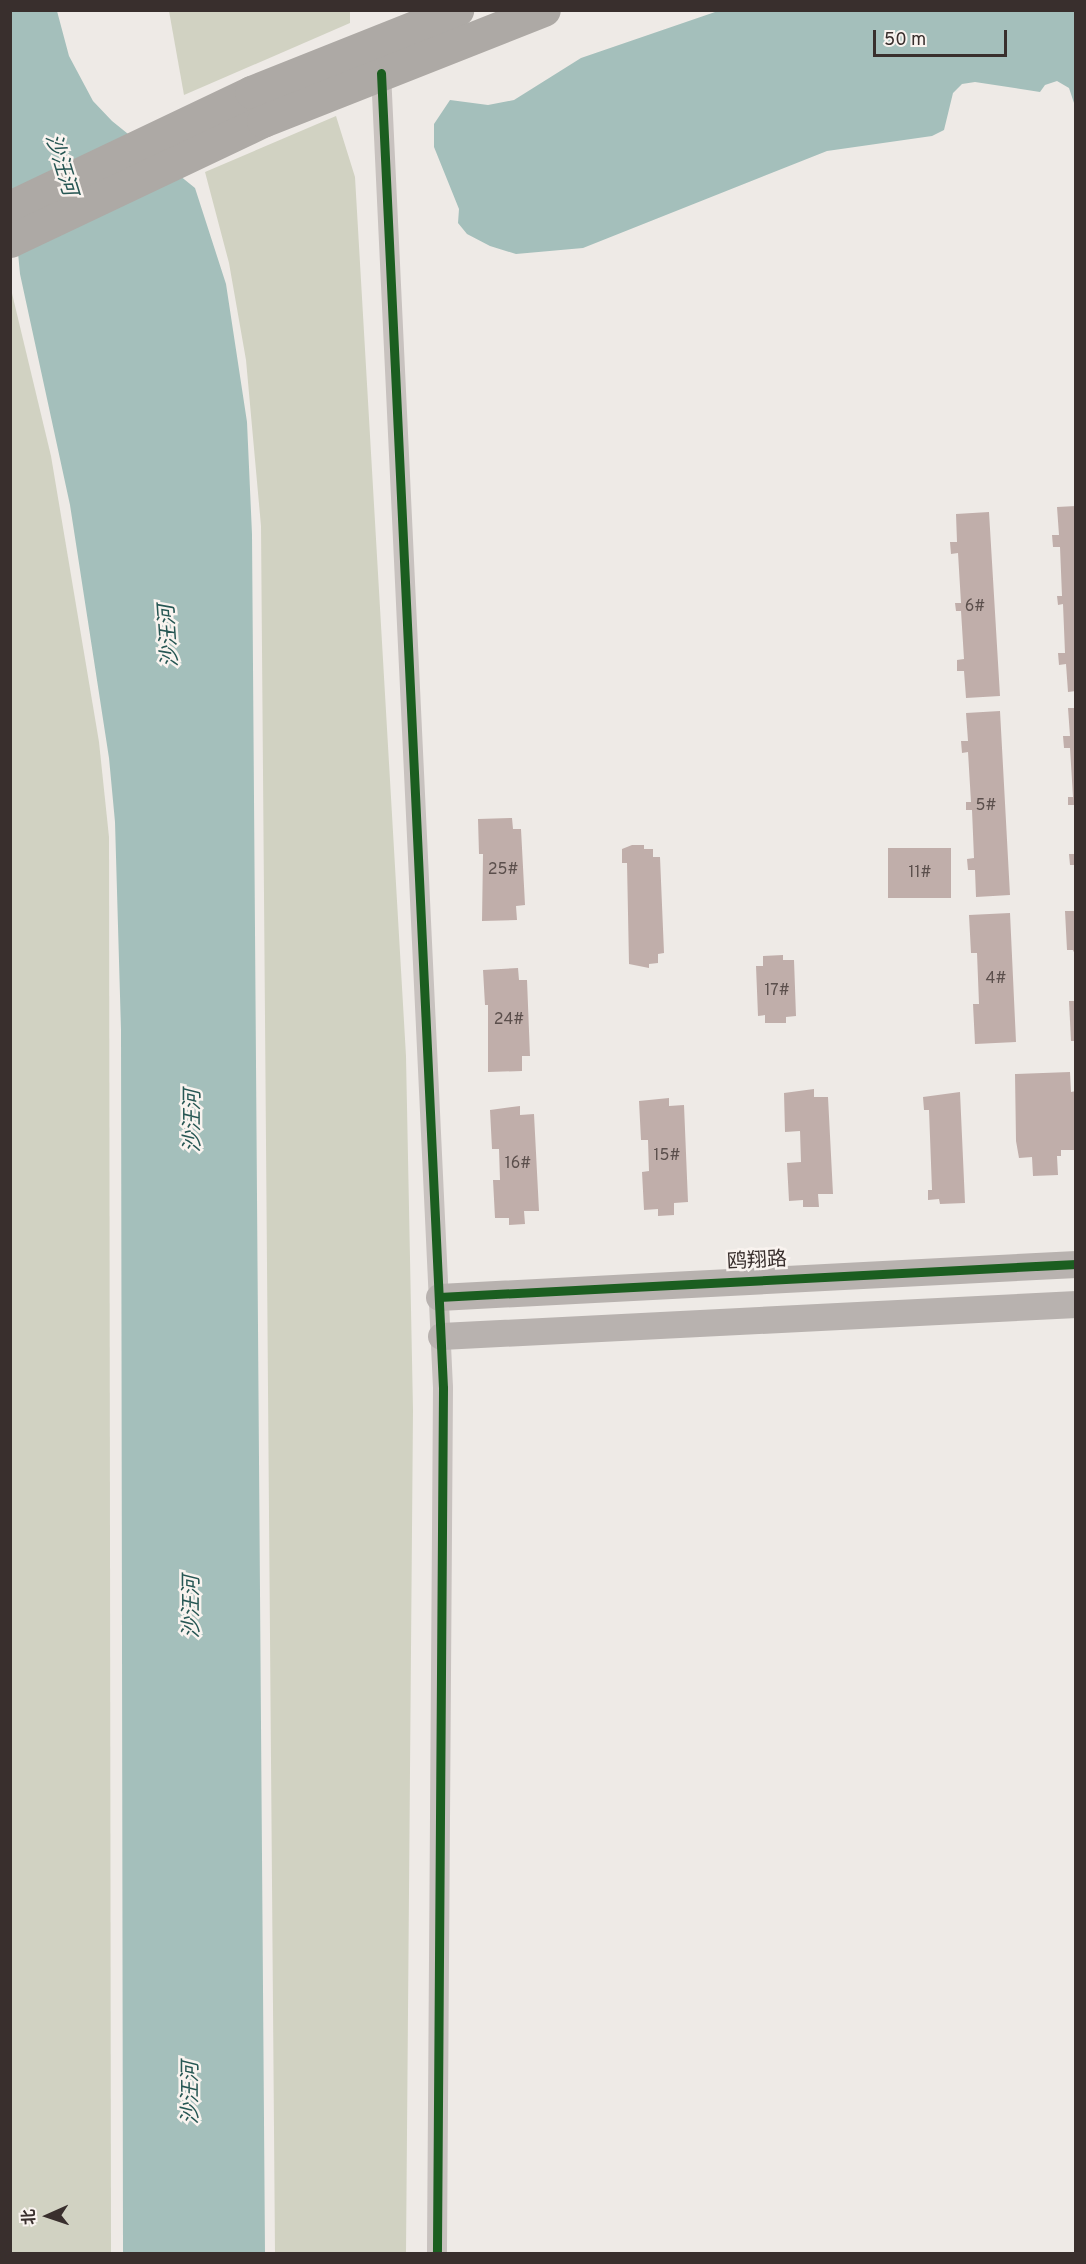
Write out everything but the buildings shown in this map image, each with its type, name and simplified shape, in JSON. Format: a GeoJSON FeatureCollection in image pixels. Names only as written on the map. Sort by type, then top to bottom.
{"type":"FeatureCollection","features":[{"type":"Feature","properties":{"kind":"highway"},"geometry":{"type":"LineString","coordinates":[[10,207],[199,132],[457,10]]}},
{"type":"Feature","properties":{"kind":"highway"},"geometry":{"type":"LineString","coordinates":[[10,242],[199,132],[381,73],[544,10]]}},
{"type":"Feature","properties":{"kind":"street"},"geometry":{"type":"LineString","coordinates":[[381,73],[441,1336],[437,2253]]}},
{"type":"Feature","properties":{"kind":"street","name":"鸥翔路"},"geometry":{"type":"LineString","coordinates":[[439,1297],[1076,1264]]}},
{"type":"Feature","properties":{"kind":"street"},"geometry":{"type":"LineString","coordinates":[[441,1336],[1076,1304]]}},
{"type":"Feature","properties":{"kind":"green space"},"geometry":{"type":"Polygon","coordinates":[[[169,11],[350,11],[350,23],[184,95],[169,11]]]}},
{"type":"Feature","properties":{"kind":"green space"},"geometry":{"type":"Polygon","coordinates":[[[336,116],[355,177],[406,1056],[413,1410],[406,2254],[275,2253],[261,526],[246,360],[229,263],[205,172],[336,116]]]}},
{"type":"Feature","properties":{"kind":"green space"},"geometry":{"type":"Polygon","coordinates":[[[10,285],[51,456],[99,742],[109,837],[111,2253],[11,2253],[10,285]]]}},
{"type":"Feature","properties":{"kind":"water","name":"沙汪河"},"geometry":{"type":"Polygon","coordinates":[[[10,11],[57,11],[69,56],[93,101],[112,121],[195,188],[226,284],[247,422],[252,534],[265,2253],[123,2253],[121,1030],[115,822],[109,758],[70,505],[20,274],[10,169],[10,11]]]}},
{"type":"Feature","properties":{"kind":"water"},"geometry":{"type":"Polygon","coordinates":[[[718,11],[1075,11],[1075,106],[1069,88],[1057,81],[1045,85],[1040,92],[975,82],[962,84],[953,93],[944,130],[932,136],[827,151],[583,248],[516,254],[490,246],[467,234],[458,223],[459,209],[434,147],[434,124],[450,100],[488,105],[514,100],[581,58],[718,11]]]}},
{"type":"Feature","properties":{"kind":"cycle path"},"geometry":{"type":"LineString","coordinates":[[381,73],[443,1388],[437,2254]]}},
{"type":"Feature","properties":{"kind":"cycle path"},"geometry":{"type":"LineString","coordinates":[[439,1297],[1076,1264]]}}]}
